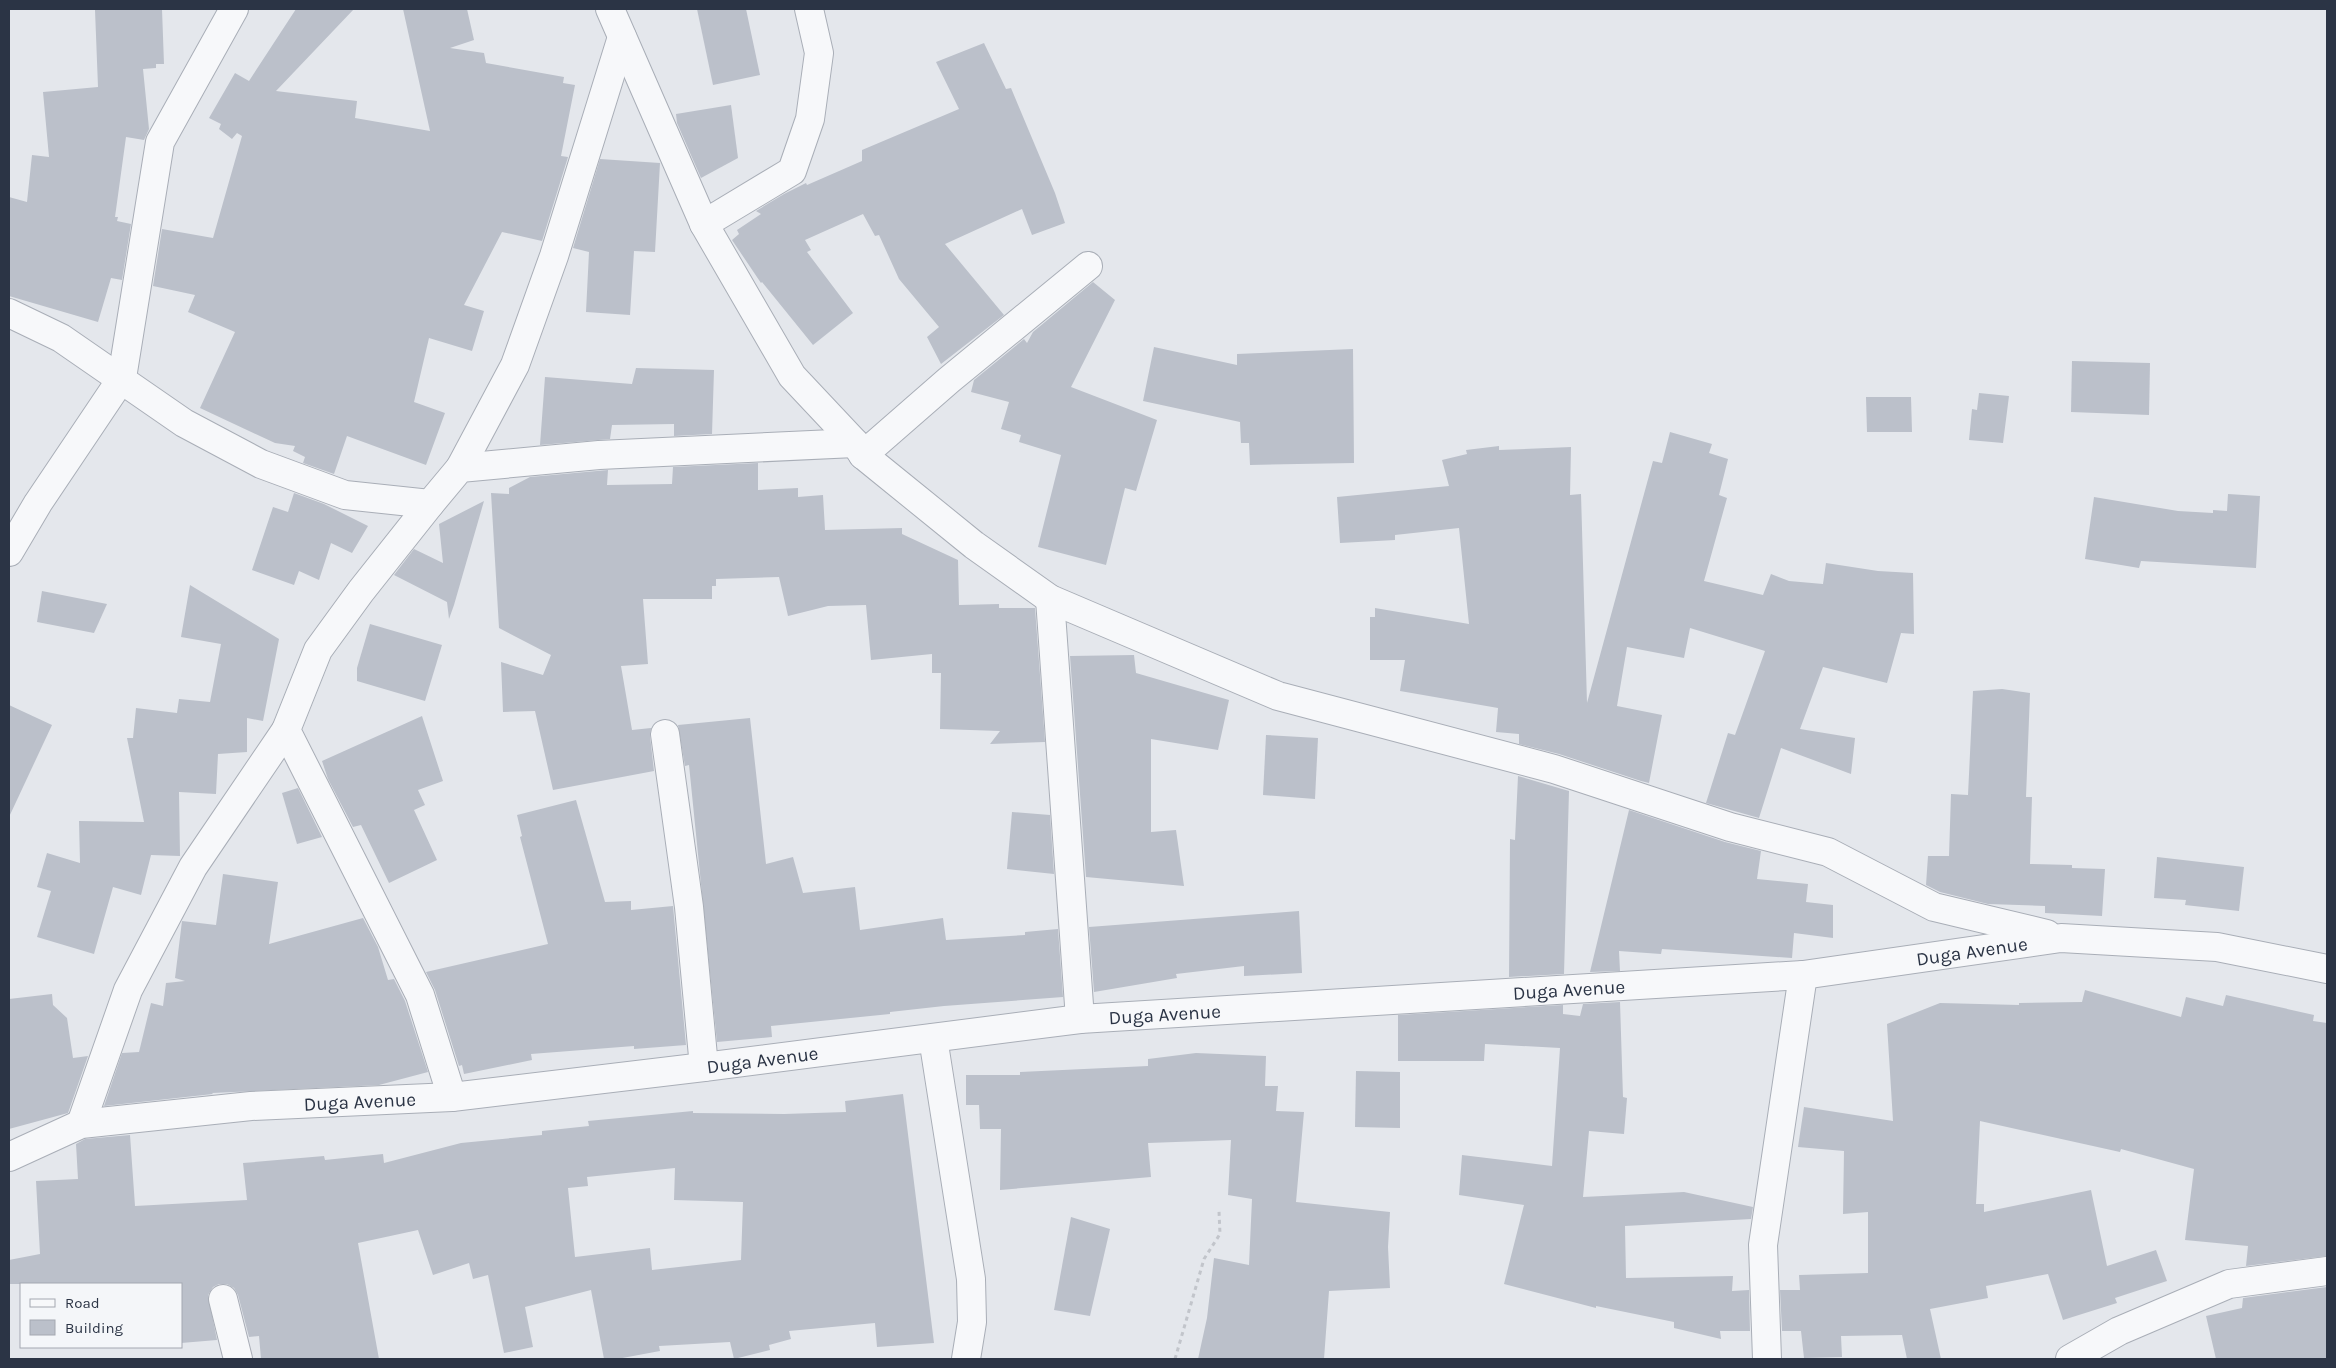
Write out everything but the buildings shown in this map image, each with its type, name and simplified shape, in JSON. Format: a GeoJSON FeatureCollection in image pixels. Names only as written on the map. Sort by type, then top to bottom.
{"type":"FeatureCollection","features":[{"type":"Feature","properties":{"kind":"street"},"geometry":{"type":"LineString","coordinates":[[9,552],[38,503],[122,378],[160,142],[234,9]]}},
{"type":"Feature","properties":{"kind":"street"},"geometry":{"type":"LineString","coordinates":[[610,9],[704,224],[792,376],[859,449],[974,545],[1050,599],[1278,696],[1554,769],[1730,827],[1828,852],[1934,907],[2061,938]]}},
{"type":"Feature","properties":{"kind":"street"},"geometry":{"type":"LineString","coordinates":[[704,224],[792,171],[810,120],[819,53],[809,9]]}},
{"type":"Feature","properties":{"kind":"street"},"geometry":{"type":"LineString","coordinates":[[82,1124],[128,990],[193,867],[286,730],[318,650],[361,591],[460,468],[515,365],[554,256],[622,37]]}},
{"type":"Feature","properties":{"kind":"street"},"geometry":{"type":"LineString","coordinates":[[460,468],[599,455],[859,449],[949,380],[1088,266]]}},
{"type":"Feature","properties":{"kind":"street"},"geometry":{"type":"LineString","coordinates":[[9,313],[61,338],[184,422],[261,464],[345,495],[430,504]]}},
{"type":"Feature","properties":{"kind":"street"},"geometry":{"type":"LineString","coordinates":[[1050,599],[1080,1020]]}},
{"type":"Feature","properties":{"kind":"street"},"geometry":{"type":"LineString","coordinates":[[286,730],[420,995],[452,1097]]}},
{"type":"Feature","properties":{"kind":"street"},"geometry":{"type":"LineString","coordinates":[[665,734],[689,907],[704,1068]]}},
{"type":"Feature","properties":{"kind":"street","name":"Duga Avenue"},"geometry":{"type":"LineString","coordinates":[[9,1157],[82,1124],[251,1106],[452,1097],[704,1068],[1080,1020],[1804,975],[2061,938],[2217,947],[2327,968]]}},
{"type":"Feature","properties":{"kind":"street"},"geometry":{"type":"LineString","coordinates":[[1767,1359],[1763,1245],[1804,975]]}},
{"type":"Feature","properties":{"kind":"street"},"geometry":{"type":"LineString","coordinates":[[934,1038],[971,1279],[972,1322],[966,1359]]}},
{"type":"Feature","properties":{"kind":"street"},"geometry":{"type":"LineString","coordinates":[[2070,1359],[2119,1331],[2229,1284],[2327,1271]]}},
{"type":"Feature","properties":{"kind":"street"},"geometry":{"type":"LineString","coordinates":[[223,1299],[238,1359]]}},
{"type":"Feature","properties":{"kind":"path"},"geometry":{"type":"LineString","coordinates":[[1175,1359],[1204,1259],[1220,1234],[1219,1211]]}}]}
